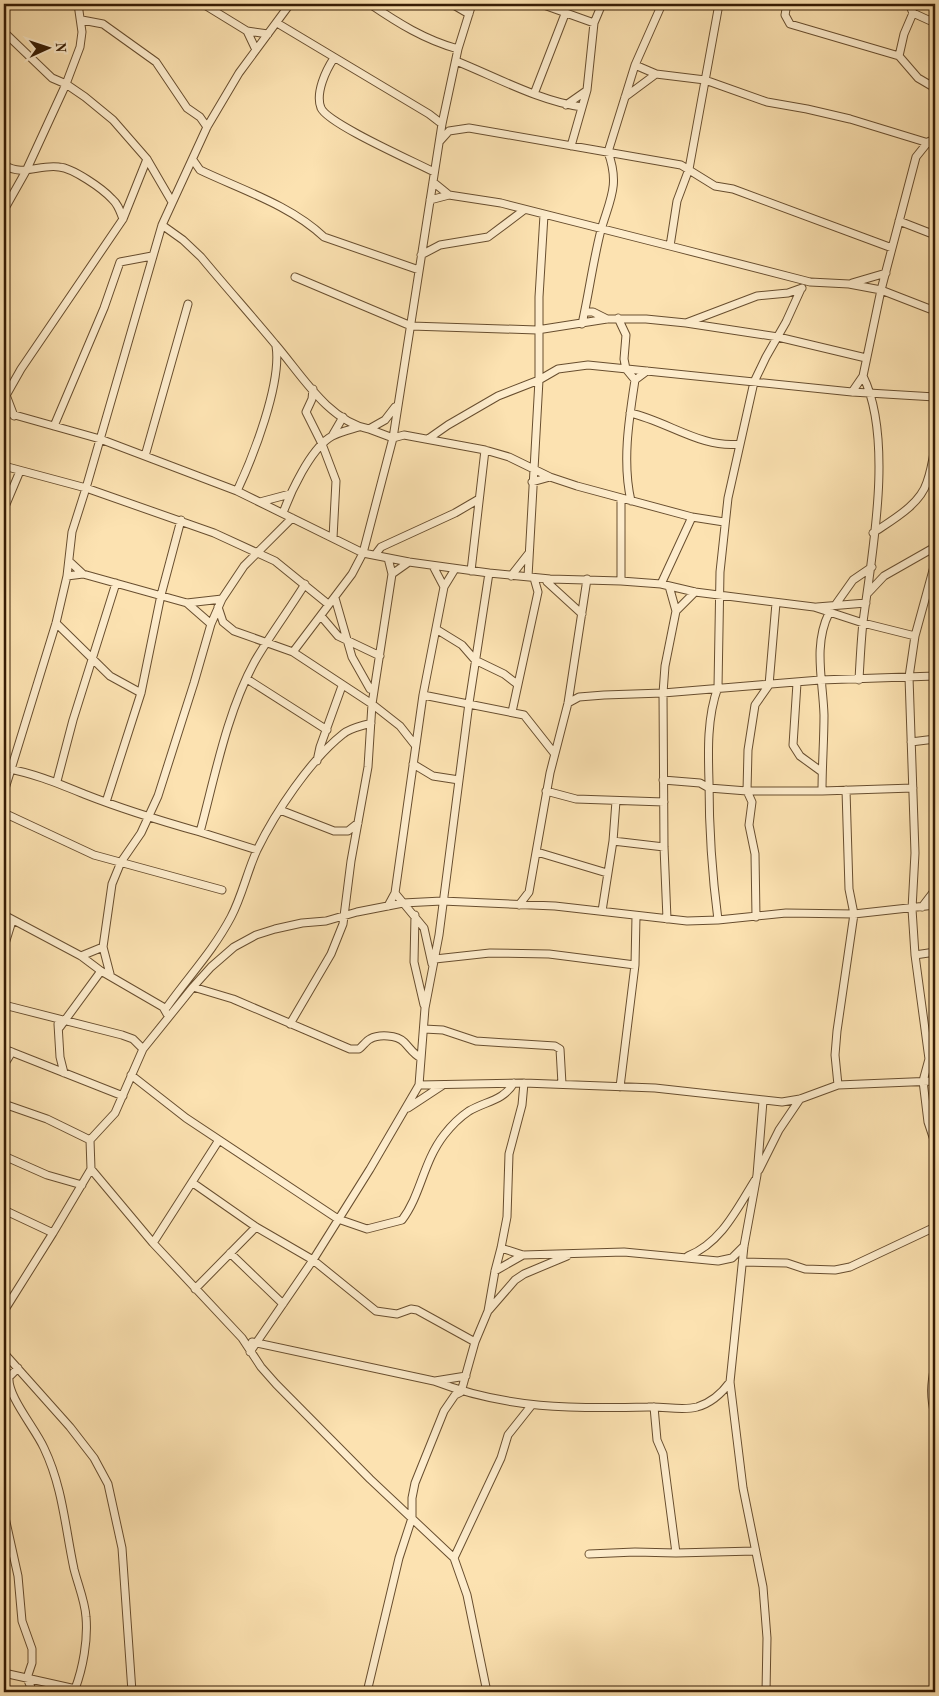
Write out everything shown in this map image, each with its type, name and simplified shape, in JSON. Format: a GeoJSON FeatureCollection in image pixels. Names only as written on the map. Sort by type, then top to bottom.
{"type":"FeatureCollection","features":[{"type":"Feature","properties":{"kind":"street"},"geometry":{"type":"LineString","coordinates":[[4,210],[26,171],[66,84],[80,47],[82,20],[78,4]]}},
{"type":"Feature","properties":{"kind":"street"},"geometry":{"type":"LineString","coordinates":[[203,4],[247,31],[268,34]]}},
{"type":"Feature","properties":{"kind":"street"},"geometry":{"type":"LineString","coordinates":[[4,792],[8,768],[56,623],[67,576],[74,524],[162,225],[207,126],[238,73],[290,4]]}},
{"type":"Feature","properties":{"kind":"street"},"geometry":{"type":"LineString","coordinates":[[370,4],[394,22],[416,33],[458,49]]}},
{"type":"Feature","properties":{"kind":"street"},"geometry":{"type":"LineString","coordinates":[[452,4],[469,14]]}},
{"type":"Feature","properties":{"kind":"street"},"geometry":{"type":"LineString","coordinates":[[293,652],[328,604],[335,598],[363,553],[393,438],[442,124],[458,49],[472,4]]}},
{"type":"Feature","properties":{"kind":"street"},"geometry":{"type":"LineString","coordinates":[[540,4],[594,23]]}},
{"type":"Feature","properties":{"kind":"street"},"geometry":{"type":"LineString","coordinates":[[571,146],[587,90],[594,23],[602,4]]}},
{"type":"Feature","properties":{"kind":"street"},"geometry":{"type":"LineString","coordinates":[[582,324],[602,230],[610,208],[614,181],[608,152],[636,65],[662,4]]}},
{"type":"Feature","properties":{"kind":"street"},"geometry":{"type":"LineString","coordinates":[[670,246],[678,201],[689,169],[689,159],[719,4]]}},
{"type":"Feature","properties":{"kind":"street"},"geometry":{"type":"LineString","coordinates":[[787,4],[785,15],[790,24],[899,56],[918,78],[935,88]]}},
{"type":"Feature","properties":{"kind":"street"},"geometry":{"type":"LineString","coordinates":[[909,4],[913,13],[935,23]]}},
{"type":"Feature","properties":{"kind":"street"},"geometry":{"type":"LineString","coordinates":[[899,56],[904,34],[913,13]]}},
{"type":"Feature","properties":{"kind":"street"},"geometry":{"type":"LineString","coordinates":[[534,94],[566,14]]}},
{"type":"Feature","properties":{"kind":"street"},"geometry":{"type":"LineString","coordinates":[[82,20],[103,24],[156,62],[187,108],[200,117],[207,126]]}},
{"type":"Feature","properties":{"kind":"street"},"geometry":{"type":"LineString","coordinates":[[277,23],[429,114],[442,124]]}},
{"type":"Feature","properties":{"kind":"street"},"geometry":{"type":"LineString","coordinates":[[247,31],[256,50]]}},
{"type":"Feature","properties":{"kind":"street"},"geometry":{"type":"LineString","coordinates":[[4,32],[52,78],[66,84],[112,120],[147,159],[148,169],[172,202]]}},
{"type":"Feature","properties":{"kind":"street"},"geometry":{"type":"LineString","coordinates":[[334,58],[324,75],[321,107],[325,114],[366,138],[434,172]]}},
{"type":"Feature","properties":{"kind":"street"},"geometry":{"type":"LineString","coordinates":[[456,61],[534,94],[566,105],[582,107]]}},
{"type":"Feature","properties":{"kind":"street"},"geometry":{"type":"LineString","coordinates":[[636,65],[656,74],[705,80],[767,102],[842,117],[933,142]]}},
{"type":"Feature","properties":{"kind":"street"},"geometry":{"type":"LineString","coordinates":[[625,97],[656,74]]}},
{"type":"Feature","properties":{"kind":"street"},"geometry":{"type":"LineString","coordinates":[[566,105],[587,90]]}},
{"type":"Feature","properties":{"kind":"street"},"geometry":{"type":"LineString","coordinates":[[429,114],[445,111]]}},
{"type":"Feature","properties":{"kind":"street"},"geometry":{"type":"LineString","coordinates":[[440,140],[450,131],[469,128],[681,165],[715,186],[733,189],[892,248]]}},
{"type":"Feature","properties":{"kind":"street"},"geometry":{"type":"LineString","coordinates":[[852,392],[863,376],[881,290],[916,156],[933,142]]}},
{"type":"Feature","properties":{"kind":"street"},"geometry":{"type":"LineString","coordinates":[[32,158],[43,166]]}},
{"type":"Feature","properties":{"kind":"street"},"geometry":{"type":"LineString","coordinates":[[681,165],[689,159]]}},
{"type":"Feature","properties":{"kind":"street"},"geometry":{"type":"LineString","coordinates":[[192,160],[200,170],[274,203],[316,229],[324,237],[419,270]]}},
{"type":"Feature","properties":{"kind":"street"},"geometry":{"type":"LineString","coordinates":[[4,165],[17,171],[26,171],[43,166],[60,167],[81,177],[112,198],[123,219]]}},
{"type":"Feature","properties":{"kind":"street"},"geometry":{"type":"LineString","coordinates":[[14,416],[5,397],[123,219],[148,169]]}},
{"type":"Feature","properties":{"kind":"street"},"geometry":{"type":"LineString","coordinates":[[186,172],[200,170]]}},
{"type":"Feature","properties":{"kind":"street"},"geometry":{"type":"LineString","coordinates":[[433,182],[448,195]]}},
{"type":"Feature","properties":{"kind":"street"},"geometry":{"type":"LineString","coordinates":[[430,200],[448,195],[501,203],[544,216],[810,282],[849,284],[881,290],[935,311]]}},
{"type":"Feature","properties":{"kind":"street"},"geometry":{"type":"LineString","coordinates":[[421,255],[440,245],[482,240],[524,210]]}},
{"type":"Feature","properties":{"kind":"street"},"geometry":{"type":"LineString","coordinates":[[538,592],[531,577],[529,553],[539,380],[537,330],[544,216]]}},
{"type":"Feature","properties":{"kind":"street"},"geometry":{"type":"LineString","coordinates":[[900,221],[935,235]]}},
{"type":"Feature","properties":{"kind":"street"},"geometry":{"type":"LineString","coordinates":[[162,225],[183,240],[201,257],[313,389],[343,417],[358,427],[393,438],[404,436],[428,439],[485,450],[533,467],[550,478],[692,517],[724,522]]}},
{"type":"Feature","properties":{"kind":"street"},"geometry":{"type":"LineString","coordinates":[[54,426],[104,308],[120,262],[152,256]]}},
{"type":"Feature","properties":{"kind":"street"},"geometry":{"type":"LineString","coordinates":[[849,284],[886,273]]}},
{"type":"Feature","properties":{"kind":"street"},"geometry":{"type":"LineString","coordinates":[[295,276],[411,326],[537,330],[618,318],[686,323],[778,337],[866,358]]}},
{"type":"Feature","properties":{"kind":"street"},"geometry":{"type":"LineString","coordinates":[[686,323],[757,296],[788,293],[801,289],[810,282]]}},
{"type":"Feature","properties":{"kind":"street"},"geometry":{"type":"LineString","coordinates":[[718,920],[709,844],[708,748],[714,697],[718,687],[724,522],[754,382],[801,289]]}},
{"type":"Feature","properties":{"kind":"street"},"geometry":{"type":"LineString","coordinates":[[588,303],[593,312]]}},
{"type":"Feature","properties":{"kind":"street"},"geometry":{"type":"LineString","coordinates":[[146,456],[188,304]]}},
{"type":"Feature","properties":{"kind":"street"},"geometry":{"type":"LineString","coordinates":[[584,312],[593,312],[607,319]]}},
{"type":"Feature","properties":{"kind":"street"},"geometry":{"type":"LineString","coordinates":[[618,318],[626,336],[624,359],[626,369],[635,380]]}},
{"type":"Feature","properties":{"kind":"street"},"geometry":{"type":"LineString","coordinates":[[236,491],[249,466],[268,404],[277,369],[276,344]]}},
{"type":"Feature","properties":{"kind":"street"},"geometry":{"type":"LineString","coordinates":[[428,439],[482,405],[568,366],[588,365],[871,394],[935,397]]}},
{"type":"Feature","properties":{"kind":"street"},"geometry":{"type":"LineString","coordinates":[[631,501],[627,449],[630,413],[635,380],[648,371]]}},
{"type":"Feature","properties":{"kind":"street"},"geometry":{"type":"LineString","coordinates":[[859,680],[863,623],[872,567],[877,459],[871,394],[863,376]]}},
{"type":"Feature","properties":{"kind":"street"},"geometry":{"type":"LineString","coordinates":[[313,389],[312,399],[306,412],[322,444],[336,481],[333,538]]}},
{"type":"Feature","properties":{"kind":"street"},"geometry":{"type":"LineString","coordinates":[[369,429],[384,420],[397,405]]}},
{"type":"Feature","properties":{"kind":"street"},"geometry":{"type":"LineString","coordinates":[[4,412],[100,439],[236,491],[363,553],[489,574],[549,580],[587,579],[665,585],[720,596],[814,607],[866,603]]}},
{"type":"Feature","properties":{"kind":"street"},"geometry":{"type":"LineString","coordinates":[[630,413],[658,421],[723,446],[740,444]]}},
{"type":"Feature","properties":{"kind":"street"},"geometry":{"type":"LineString","coordinates":[[332,436],[343,417]]}},
{"type":"Feature","properties":{"kind":"street"},"geometry":{"type":"LineString","coordinates":[[283,513],[290,494],[322,444],[332,436],[358,427]]}},
{"type":"Feature","properties":{"kind":"street"},"geometry":{"type":"LineString","coordinates":[[394,427],[404,436]]}},
{"type":"Feature","properties":{"kind":"street"},"geometry":{"type":"LineString","coordinates":[[873,533],[914,502],[927,483],[935,448]]}},
{"type":"Feature","properties":{"kind":"street"},"geometry":{"type":"LineString","coordinates":[[471,571],[485,450]]}},
{"type":"Feature","properties":{"kind":"street"},"geometry":{"type":"LineString","coordinates":[[4,466],[86,488],[181,520],[257,552],[275,561],[328,604]]}},
{"type":"Feature","properties":{"kind":"street"},"geometry":{"type":"LineString","coordinates":[[4,508],[20,471]]}},
{"type":"Feature","properties":{"kind":"street"},"geometry":{"type":"LineString","coordinates":[[532,482],[550,478]]}},
{"type":"Feature","properties":{"kind":"street"},"geometry":{"type":"LineString","coordinates":[[260,502],[290,494]]}},
{"type":"Feature","properties":{"kind":"street"},"geometry":{"type":"LineString","coordinates":[[375,555],[381,547],[455,513],[479,499]]}},
{"type":"Feature","properties":{"kind":"street"},"geometry":{"type":"LineString","coordinates":[[621,499],[621,581]]}},
{"type":"Feature","properties":{"kind":"street"},"geometry":{"type":"LineString","coordinates":[[676,611],[665,585],[692,517]]}},
{"type":"Feature","properties":{"kind":"street"},"geometry":{"type":"LineString","coordinates":[[110,974],[103,947],[112,884],[121,862],[128,854],[149,817],[168,768],[211,623],[222,599],[239,572],[292,518]]}},
{"type":"Feature","properties":{"kind":"street"},"geometry":{"type":"LineString","coordinates":[[106,802],[141,693],[161,595],[181,520]]}},
{"type":"Feature","properties":{"kind":"street"},"geometry":{"type":"LineString","coordinates":[[867,594],[884,576],[935,547]]}},
{"type":"Feature","properties":{"kind":"street"},"geometry":{"type":"LineString","coordinates":[[511,576],[529,553]]}},
{"type":"Feature","properties":{"kind":"street"},"geometry":{"type":"LineString","coordinates":[[290,1024],[331,954],[338,939],[345,915],[351,861],[368,767],[372,689],[380,656],[392,574],[388,558]]}},
{"type":"Feature","properties":{"kind":"street"},"geometry":{"type":"LineString","coordinates":[[69,561],[83,574]]}},
{"type":"Feature","properties":{"kind":"street"},"geometry":{"type":"LineString","coordinates":[[392,574],[409,562]]}},
{"type":"Feature","properties":{"kind":"street"},"geometry":{"type":"LineString","coordinates":[[935,563],[915,636],[909,677],[915,853],[912,909],[915,955],[929,1059],[923,1081],[928,1122],[935,1142]]}},
{"type":"Feature","properties":{"kind":"street"},"geometry":{"type":"LineString","coordinates":[[433,566],[444,586]]}},
{"type":"Feature","properties":{"kind":"street"},"geometry":{"type":"LineString","coordinates":[[836,604],[853,580],[872,567]]}},
{"type":"Feature","properties":{"kind":"street"},"geometry":{"type":"LineString","coordinates":[[388,906],[395,893],[422,695],[444,586],[455,569]]}},
{"type":"Feature","properties":{"kind":"street"},"geometry":{"type":"LineString","coordinates":[[67,576],[83,574],[187,602],[222,599]]}},
{"type":"Feature","properties":{"kind":"street"},"geometry":{"type":"LineString","coordinates":[[250,1352],[313,1260],[370,1169],[419,1085],[425,1008],[434,963],[469,702],[489,574]]}},
{"type":"Feature","properties":{"kind":"street"},"geometry":{"type":"LineString","coordinates":[[519,905],[529,892],[546,792],[568,703],[587,579]]}},
{"type":"Feature","properties":{"kind":"street"},"geometry":{"type":"LineString","coordinates":[[512,712],[538,592],[549,580]]}},
{"type":"Feature","properties":{"kind":"street"},"geometry":{"type":"LineString","coordinates":[[549,580],[582,614]]}},
{"type":"Feature","properties":{"kind":"street"},"geometry":{"type":"LineString","coordinates":[[57,781],[116,583]]}},
{"type":"Feature","properties":{"kind":"street"},"geometry":{"type":"LineString","coordinates":[[200,832],[218,762],[247,679],[305,584]]}},
{"type":"Feature","properties":{"kind":"street"},"geometry":{"type":"LineString","coordinates":[[667,919],[663,780],[665,666],[676,611],[695,592]]}},
{"type":"Feature","properties":{"kind":"street"},"geometry":{"type":"LineString","coordinates":[[335,598],[352,657],[372,689]]}},
{"type":"Feature","properties":{"kind":"street"},"geometry":{"type":"LineString","coordinates":[[187,602],[211,623],[223,622]]}},
{"type":"Feature","properties":{"kind":"street"},"geometry":{"type":"LineString","coordinates":[[756,917],[755,854],[749,825],[752,802],[747,790],[748,750],[754,705],[769,685],[776,603]]}},
{"type":"Feature","properties":{"kind":"street"},"geometry":{"type":"LineString","coordinates":[[218,607],[223,622],[234,631],[293,652],[372,704],[400,726],[415,745]]}},
{"type":"Feature","properties":{"kind":"street"},"geometry":{"type":"LineString","coordinates":[[814,607],[863,623],[915,636]]}},
{"type":"Feature","properties":{"kind":"street"},"geometry":{"type":"LineString","coordinates":[[822,791],[824,715],[820,680],[821,643],[824,622],[829,613]]}},
{"type":"Feature","properties":{"kind":"street"},"geometry":{"type":"LineString","coordinates":[[320,616],[334,632],[346,640],[380,656]]}},
{"type":"Feature","properties":{"kind":"street"},"geometry":{"type":"LineString","coordinates":[[56,623],[110,676],[141,693]]}},
{"type":"Feature","properties":{"kind":"street"},"geometry":{"type":"LineString","coordinates":[[436,629],[462,646],[475,660],[504,674],[517,684]]}},
{"type":"Feature","properties":{"kind":"street"},"geometry":{"type":"LineString","coordinates":[[568,703],[579,698],[664,693],[718,687],[820,680],[935,676]]}},
{"type":"Feature","properties":{"kind":"street"},"geometry":{"type":"LineString","coordinates":[[247,679],[326,730]]}},
{"type":"Feature","properties":{"kind":"street"},"geometry":{"type":"LineString","coordinates":[[797,683],[793,745],[800,756],[822,772]]}},
{"type":"Feature","properties":{"kind":"street"},"geometry":{"type":"LineString","coordinates":[[317,761],[342,686]]}},
{"type":"Feature","properties":{"kind":"street"},"geometry":{"type":"LineString","coordinates":[[356,694],[372,689]]}},
{"type":"Feature","properties":{"kind":"street"},"geometry":{"type":"LineString","coordinates":[[570,691],[579,698]]}},
{"type":"Feature","properties":{"kind":"street"},"geometry":{"type":"LineString","coordinates":[[422,695],[469,702],[512,712],[528,718],[554,754]]}},
{"type":"Feature","properties":{"kind":"street"},"geometry":{"type":"LineString","coordinates":[[165,1007],[216,944],[232,915],[257,850],[289,794],[344,733],[370,722]]}},
{"type":"Feature","properties":{"kind":"street"},"geometry":{"type":"LineString","coordinates":[[910,742],[935,739]]}},
{"type":"Feature","properties":{"kind":"street"},"geometry":{"type":"LineString","coordinates":[[413,764],[433,776],[459,780]]}},
{"type":"Feature","properties":{"kind":"street"},"geometry":{"type":"LineString","coordinates":[[8,768],[57,781],[106,802],[149,817],[257,850]]}},
{"type":"Feature","properties":{"kind":"street"},"geometry":{"type":"LineString","coordinates":[[663,780],[700,783],[709,788],[747,790],[822,791],[913,788]]}},
{"type":"Feature","properties":{"kind":"street"},"geometry":{"type":"LineString","coordinates":[[838,1085],[835,1055],[837,1031],[854,914],[849,889],[846,790]]}},
{"type":"Feature","properties":{"kind":"street"},"geometry":{"type":"LineString","coordinates":[[546,792],[576,799],[664,802]]}},
{"type":"Feature","properties":{"kind":"street"},"geometry":{"type":"LineString","coordinates":[[602,911],[613,841],[616,801]]}},
{"type":"Feature","properties":{"kind":"street"},"geometry":{"type":"LineString","coordinates":[[280,810],[334,831],[348,831],[358,822]]}},
{"type":"Feature","properties":{"kind":"street"},"geometry":{"type":"LineString","coordinates":[[4,813],[94,855],[222,890]]}},
{"type":"Feature","properties":{"kind":"street"},"geometry":{"type":"LineString","coordinates":[[613,841],[664,847]]}},
{"type":"Feature","properties":{"kind":"street"},"geometry":{"type":"LineString","coordinates":[[537,852],[607,873]]}},
{"type":"Feature","properties":{"kind":"street"},"geometry":{"type":"LineString","coordinates":[[128,854],[132,866]]}},
{"type":"Feature","properties":{"kind":"street"},"geometry":{"type":"LineString","coordinates":[[922,907],[935,890]]}},
{"type":"Feature","properties":{"kind":"street"},"geometry":{"type":"LineString","coordinates":[[529,892],[533,906]]}},
{"type":"Feature","properties":{"kind":"street"},"geometry":{"type":"LineString","coordinates":[[395,893],[415,915],[428,936],[434,963]]}},
{"type":"Feature","properties":{"kind":"street"},"geometry":{"type":"LineString","coordinates":[[347,901],[357,912]]}},
{"type":"Feature","properties":{"kind":"street"},"geometry":{"type":"LineString","coordinates":[[4,1311],[91,1169],[90,1140],[94,1133],[110,1121],[143,1049],[168,1016],[211,967],[234,948],[256,935],[302,923],[326,921],[357,912],[403,903],[442,901],[602,911],[667,919],[718,920],[786,913],[854,914],[912,909],[935,904]]}},
{"type":"Feature","properties":{"kind":"street"},"geometry":{"type":"LineString","coordinates":[[4,915],[12,921],[81,956],[101,970],[165,1007],[177,1006]]}},
{"type":"Feature","properties":{"kind":"street"},"geometry":{"type":"LineString","coordinates":[[415,915],[414,962],[425,1008]]}},
{"type":"Feature","properties":{"kind":"street"},"geometry":{"type":"LineString","coordinates":[[620,1087],[635,965],[636,916]]}},
{"type":"Feature","properties":{"kind":"street"},"geometry":{"type":"LineString","coordinates":[[4,946],[12,921]]}},
{"type":"Feature","properties":{"kind":"street"},"geometry":{"type":"LineString","coordinates":[[81,956],[103,947]]}},
{"type":"Feature","properties":{"kind":"street"},"geometry":{"type":"LineString","coordinates":[[915,955],[935,952]]}},
{"type":"Feature","properties":{"kind":"street"},"geometry":{"type":"LineString","coordinates":[[434,963],[490,953],[549,954],[635,965]]}},
{"type":"Feature","properties":{"kind":"street"},"geometry":{"type":"LineString","coordinates":[[60,1027],[101,970]]}},
{"type":"Feature","properties":{"kind":"street"},"geometry":{"type":"LineString","coordinates":[[193,987],[233,999],[354,1050],[376,1037],[399,1038],[416,1056],[421,1058]]}},
{"type":"Feature","properties":{"kind":"street"},"geometry":{"type":"LineString","coordinates":[[4,1005],[122,1035],[133,1039],[143,1049]]}},
{"type":"Feature","properties":{"kind":"street"},"geometry":{"type":"LineString","coordinates":[[165,1007],[168,1016]]}},
{"type":"Feature","properties":{"kind":"street"},"geometry":{"type":"LineString","coordinates":[[55,1018],[60,1027],[60,1057],[64,1073]]}},
{"type":"Feature","properties":{"kind":"street"},"geometry":{"type":"LineString","coordinates":[[424,1028],[444,1030],[476,1041],[555,1046],[560,1049],[562,1055],[562,1084]]}},
{"type":"Feature","properties":{"kind":"street"},"geometry":{"type":"LineString","coordinates":[[4,1049],[123,1096]]}},
{"type":"Feature","properties":{"kind":"street"},"geometry":{"type":"LineString","coordinates":[[4,1065],[12,1052]]}},
{"type":"Feature","properties":{"kind":"street"},"geometry":{"type":"LineString","coordinates":[[50,1068],[60,1057]]}},
{"type":"Feature","properties":{"kind":"street"},"geometry":{"type":"LineString","coordinates":[[929,1059],[935,1068]]}},
{"type":"Feature","properties":{"kind":"street"},"geometry":{"type":"LineString","coordinates":[[131,1075],[186,1118],[338,1219],[367,1229],[402,1220],[414,1203],[425,1166],[445,1134],[469,1111],[502,1097],[514,1083]]}},
{"type":"Feature","properties":{"kind":"street"},"geometry":{"type":"LineString","coordinates":[[419,1085],[524,1083],[655,1088],[782,1102],[800,1099],[838,1085],[935,1081]]}},
{"type":"Feature","properties":{"kind":"street"},"geometry":{"type":"LineString","coordinates":[[367,1692],[395,1576],[412,1518],[412,1498],[415,1483],[444,1411],[455,1395],[461,1392],[475,1342],[488,1311],[507,1217],[509,1154],[522,1105],[524,1083]]}},
{"type":"Feature","properties":{"kind":"street"},"geometry":{"type":"LineString","coordinates":[[405,1109],[443,1084]]}},
{"type":"Feature","properties":{"kind":"street"},"geometry":{"type":"LineString","coordinates":[[686,1257],[707,1247],[716,1239],[737,1209],[780,1130],[800,1099]]}},
{"type":"Feature","properties":{"kind":"street"},"geometry":{"type":"LineString","coordinates":[[763,1101],[757,1175],[744,1246],[730,1382],[736,1438],[763,1587],[767,1638],[766,1692]]}},
{"type":"Feature","properties":{"kind":"street"},"geometry":{"type":"LineString","coordinates":[[4,1104],[47,1119],[90,1140]]}},
{"type":"Feature","properties":{"kind":"street"},"geometry":{"type":"LineString","coordinates":[[153,1243],[220,1140]]}},
{"type":"Feature","properties":{"kind":"street"},"geometry":{"type":"LineString","coordinates":[[4,1156],[47,1174],[82,1185]]}},
{"type":"Feature","properties":{"kind":"street"},"geometry":{"type":"LineString","coordinates":[[91,1169],[153,1243],[242,1338],[250,1352],[276,1384],[454,1558],[467,1595],[487,1692]]}},
{"type":"Feature","properties":{"kind":"street"},"geometry":{"type":"LineString","coordinates":[[193,1183],[256,1227],[313,1260],[376,1311],[397,1314],[411,1309],[417,1310],[475,1342]]}},
{"type":"Feature","properties":{"kind":"street"},"geometry":{"type":"LineString","coordinates":[[4,1210],[53,1233]]}},
{"type":"Feature","properties":{"kind":"street"},"geometry":{"type":"LineString","coordinates":[[195,1289],[256,1227]]}},
{"type":"Feature","properties":{"kind":"street"},"geometry":{"type":"LineString","coordinates":[[743,1262],[787,1263],[805,1268],[834,1270],[850,1267],[935,1227]]}},
{"type":"Feature","properties":{"kind":"street"},"geometry":{"type":"LineString","coordinates":[[501,1248],[523,1255],[624,1252],[725,1260],[739,1253],[744,1246]]}},
{"type":"Feature","properties":{"kind":"street"},"geometry":{"type":"LineString","coordinates":[[230,1253],[283,1304]]}},
{"type":"Feature","properties":{"kind":"street"},"geometry":{"type":"LineString","coordinates":[[488,1311],[515,1280],[524,1274],[569,1254]]}},
{"type":"Feature","properties":{"kind":"street"},"geometry":{"type":"LineString","coordinates":[[495,1271],[523,1255]]}},
{"type":"Feature","properties":{"kind":"street"},"geometry":{"type":"LineString","coordinates":[[242,1338],[256,1343],[434,1381],[461,1392],[531,1406],[554,1408],[700,1406],[722,1392],[730,1382]]}},
{"type":"Feature","properties":{"kind":"street"},"geometry":{"type":"LineString","coordinates":[[4,1353],[70,1427],[94,1458],[108,1484],[122,1548],[134,1691]]}},
{"type":"Feature","properties":{"kind":"street"},"geometry":{"type":"LineString","coordinates":[[935,1364],[931,1387],[931,1400],[935,1416]]}},
{"type":"Feature","properties":{"kind":"street"},"geometry":{"type":"LineString","coordinates":[[18,1368],[9,1377],[11,1394],[37,1433],[52,1465],[64,1504],[73,1565],[84,1604],[86,1632],[80,1676],[76,1690]]}},
{"type":"Feature","properties":{"kind":"street"},"geometry":{"type":"LineString","coordinates":[[434,1381],[466,1376]]}},
{"type":"Feature","properties":{"kind":"street"},"geometry":{"type":"LineString","coordinates":[[454,1558],[501,1458],[508,1435],[531,1406]]}},
{"type":"Feature","properties":{"kind":"street"},"geometry":{"type":"LineString","coordinates":[[654,1406],[657,1440],[662,1454],[676,1553]]}},
{"type":"Feature","properties":{"kind":"street"},"geometry":{"type":"LineString","coordinates":[[4,1513],[18,1576],[22,1620],[32,1649],[32,1664],[28,1678],[34,1692]]}},
{"type":"Feature","properties":{"kind":"street"},"geometry":{"type":"LineString","coordinates":[[589,1554],[756,1550]]}},
{"type":"Feature","properties":{"kind":"street"},"geometry":{"type":"LineString","coordinates":[[4,1674],[89,1692]]}},
{"type":"Feature","properties":{"kind":"street"},"geometry":{"type":"LineString","coordinates":[[34,1692],[42,1681]]}}]}
